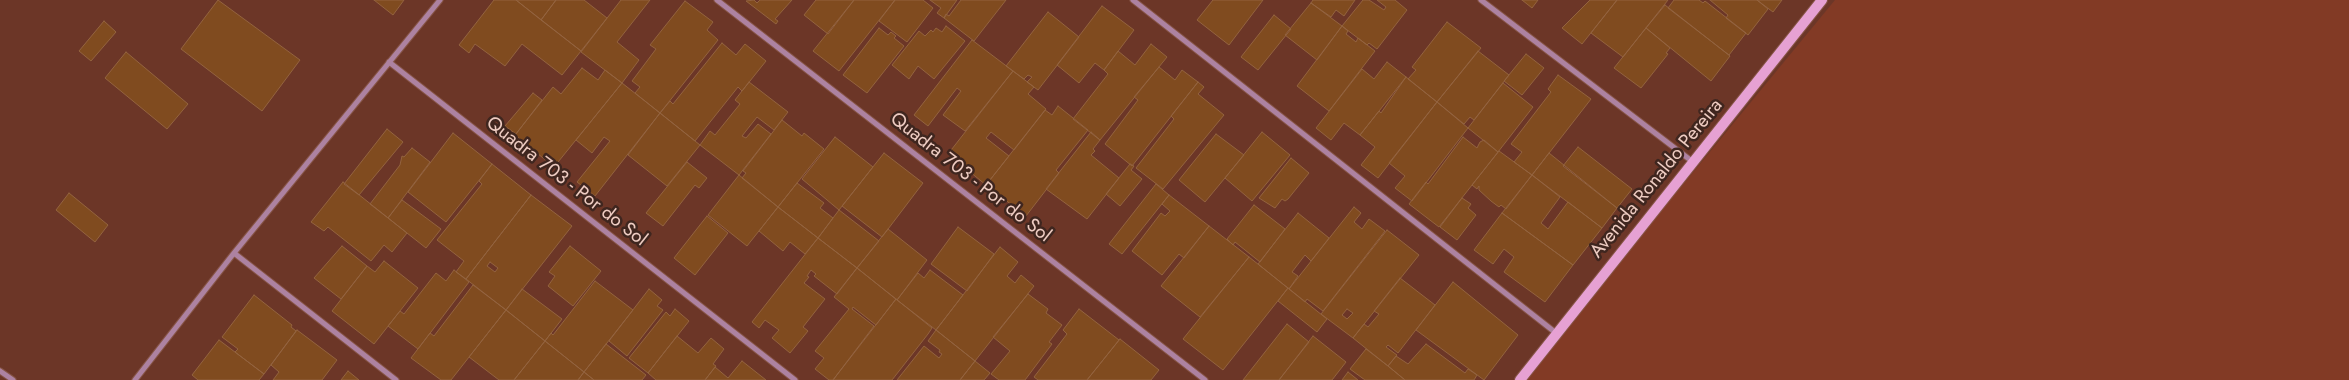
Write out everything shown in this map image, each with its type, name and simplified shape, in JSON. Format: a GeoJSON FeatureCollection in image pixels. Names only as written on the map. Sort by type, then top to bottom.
{"type":"FeatureCollection","features":[{"type":"Feature","properties":{"kind":"street"},"geometry":{"type":"LineString","coordinates":[[135,380],[234,253],[440,0]]}},
{"type":"Feature","properties":{"kind":"street","name":"Quadra 703 - Por do Sol"},"geometry":{"type":"LineString","coordinates":[[717,0],[1205,380]]}},
{"type":"Feature","properties":{"kind":"street"},"geometry":{"type":"LineString","coordinates":[[1134,0],[1556,333]]}},
{"type":"Feature","properties":{"kind":"street"},"geometry":{"type":"LineString","coordinates":[[1482,0],[1693,162]]}},
{"type":"Feature","properties":{"kind":"street","name":"Avenida Ronaldo Pereira"},"geometry":{"type":"LineString","coordinates":[[1520,380],[1822,0]]}},
{"type":"Feature","properties":{"kind":"street","name":"Quadra 703 - Por do Sol"},"geometry":{"type":"LineString","coordinates":[[389,62],[795,380]]}},
{"type":"Feature","properties":{"kind":"street"},"geometry":{"type":"LineString","coordinates":[[234,253],[396,380]]}},
{"type":"Feature","properties":{"kind":"street"},"geometry":{"type":"LineString","coordinates":[[0,371],[13,380]]}},
{"type":"Feature","properties":{"kind":"shaded area"},"geometry":{"type":"Polygon","coordinates":[[[1835,0],[2349,0],[2349,380],[1522,380],[1835,0]]]}},
{"type":"Feature","properties":{"kind":"building"},"geometry":{"type":"Polygon","coordinates":[[[218,0],[300,60],[262,111],[181,49],[218,0]]]}},
{"type":"Feature","properties":{"kind":"building"},"geometry":{"type":"Polygon","coordinates":[[[374,0],[404,0],[393,15],[374,0]]]}},
{"type":"Feature","properties":{"kind":"building"},"geometry":{"type":"Polygon","coordinates":[[[494,0],[516,0],[581,51],[562,75],[522,44],[505,66],[475,44],[469,53],[459,45],[494,0]]]}},
{"type":"Feature","properties":{"kind":"building"},"geometry":{"type":"Polygon","coordinates":[[[516,0],[556,0],[541,20],[516,0]]]}},
{"type":"Feature","properties":{"kind":"building"},"geometry":{"type":"Polygon","coordinates":[[[556,0],[584,0],[607,18],[581,51],[541,20],[556,0]]]}},
{"type":"Feature","properties":{"kind":"building"},"geometry":{"type":"Polygon","coordinates":[[[621,0],[650,0],[617,42],[639,60],[622,83],[581,52],[621,0]]]}},
{"type":"Feature","properties":{"kind":"building"},"geometry":{"type":"Polygon","coordinates":[[[754,0],[757,3],[760,0],[792,0],[775,19],[778,21],[776,24],[746,1],[754,0]]]}},
{"type":"Feature","properties":{"kind":"building"},"geometry":{"type":"Polygon","coordinates":[[[816,0],[854,0],[828,34],[804,15],[816,0]]]}},
{"type":"Feature","properties":{"kind":"building"},"geometry":{"type":"Polygon","coordinates":[[[854,0],[895,0],[839,71],[813,51],[854,0]]]}},
{"type":"Feature","properties":{"kind":"building"},"geometry":{"type":"Polygon","coordinates":[[[895,0],[923,0],[933,8],[907,42],[879,21],[895,0]]]}},
{"type":"Feature","properties":{"kind":"building"},"geometry":{"type":"Polygon","coordinates":[[[930,0],[957,0],[944,18],[937,13],[941,8],[930,0]]]}},
{"type":"Feature","properties":{"kind":"building"},"geometry":{"type":"Polygon","coordinates":[[[961,0],[1006,0],[974,41],[944,18],[946,14],[949,16],[961,0]]]}},
{"type":"Feature","properties":{"kind":"building"},"geometry":{"type":"Polygon","coordinates":[[[1213,0],[1263,0],[1229,45],[1197,20],[1213,0]]]}},
{"type":"Feature","properties":{"kind":"building"},"geometry":{"type":"Polygon","coordinates":[[[1313,0],[1355,0],[1344,16],[1336,10],[1331,17],[1311,3],[1313,0]]]}},
{"type":"Feature","properties":{"kind":"building"},"geometry":{"type":"Polygon","coordinates":[[[1363,0],[1369,0],[1384,10],[1386,7],[1377,0],[1395,0],[1407,10],[1377,49],[1369,43],[1367,45],[1342,26],[1363,0]]]}},
{"type":"Feature","properties":{"kind":"building"},"geometry":{"type":"Polygon","coordinates":[[[1522,0],[1538,0],[1532,8],[1522,0]]]}},
{"type":"Feature","properties":{"kind":"building"},"geometry":{"type":"Polygon","coordinates":[[[1590,0],[1617,0],[1582,44],[1562,28],[1590,0]]]}},
{"type":"Feature","properties":{"kind":"building"},"geometry":{"type":"Polygon","coordinates":[[[1617,0],[1668,0],[1623,57],[1591,33],[1617,0]]]}},
{"type":"Feature","properties":{"kind":"building"},"geometry":{"type":"Polygon","coordinates":[[[1674,0],[1699,0],[1703,3],[1705,1],[1746,33],[1729,55],[1668,8],[1674,0]]]}},
{"type":"Feature","properties":{"kind":"building"},"geometry":{"type":"Polygon","coordinates":[[[1710,0],[1757,0],[1768,9],[1748,35],[1726,18],[1728,15],[1710,0]]]}},
{"type":"Feature","properties":{"kind":"building"},"geometry":{"type":"Polygon","coordinates":[[[1757,0],[1782,0],[1773,12],[1757,0]]]}},
{"type":"Feature","properties":{"kind":"building"},"geometry":{"type":"Polygon","coordinates":[[[685,1],[713,22],[707,30],[718,40],[660,113],[635,93],[640,87],[632,81],[656,49],[650,45],[685,1]]]}},
{"type":"Feature","properties":{"kind":"building"},"geometry":{"type":"Polygon","coordinates":[[[1311,3],[1342,26],[1317,60],[1285,35],[1311,3]]]}},
{"type":"Feature","properties":{"kind":"building"},"geometry":{"type":"Polygon","coordinates":[[[1665,5],[1730,56],[1711,81],[1646,28],[1665,5]]]}},
{"type":"Feature","properties":{"kind":"building"},"geometry":{"type":"Polygon","coordinates":[[[1102,6],[1134,30],[1104,70],[1095,63],[1079,83],[1057,65],[1102,6]]]}},
{"type":"Feature","properties":{"kind":"building"},"geometry":{"type":"Polygon","coordinates":[[[1048,12],[1079,37],[1038,90],[1027,82],[1032,77],[1028,75],[1024,79],[1006,66],[1048,12]]]}},
{"type":"Feature","properties":{"kind":"building"},"geometry":{"type":"Polygon","coordinates":[[[1274,15],[1291,29],[1258,70],[1241,57],[1274,15]]]}},
{"type":"Feature","properties":{"kind":"building"},"geometry":{"type":"Polygon","coordinates":[[[104,21],[116,32],[91,61],[79,51],[104,21]]]}},
{"type":"Feature","properties":{"kind":"building"},"geometry":{"type":"Polygon","coordinates":[[[1447,22],[1481,48],[1437,102],[1408,79],[1416,70],[1412,67],[1447,22]]]}},
{"type":"Feature","properties":{"kind":"building"},"geometry":{"type":"Polygon","coordinates":[[[946,26],[965,41],[934,79],[918,66],[909,79],[892,65],[919,31],[925,36],[936,28],[942,32],[946,26]]]}},
{"type":"Feature","properties":{"kind":"building"},"geometry":{"type":"Polygon","coordinates":[[[1342,26],[1348,31],[1346,34],[1356,42],[1358,38],[1375,51],[1329,111],[1297,86],[1342,26]]]}},
{"type":"Feature","properties":{"kind":"building"},"geometry":{"type":"Polygon","coordinates":[[[879,28],[888,35],[891,32],[896,36],[894,38],[904,46],[867,93],[843,75],[879,28]]]}},
{"type":"Feature","properties":{"kind":"building"},"geometry":{"type":"Polygon","coordinates":[[[1646,28],[1670,48],[1666,53],[1668,54],[1641,88],[1614,68],[1646,28]]]}},
{"type":"Feature","properties":{"kind":"building"},"geometry":{"type":"Polygon","coordinates":[[[972,40],[1013,71],[965,131],[943,115],[961,91],[957,88],[928,126],[914,115],[972,40]]]}},
{"type":"Feature","properties":{"kind":"building"},"geometry":{"type":"Polygon","coordinates":[[[722,43],[736,55],[745,44],[766,61],[742,91],[738,87],[695,141],[660,113],[670,101],[673,104],[722,43]]]}},
{"type":"Feature","properties":{"kind":"building"},"geometry":{"type":"Polygon","coordinates":[[[1151,44],[1167,57],[1100,140],[1073,119],[1108,74],[1104,70],[1118,51],[1135,65],[1151,44]]]}},
{"type":"Feature","properties":{"kind":"building"},"geometry":{"type":"Polygon","coordinates":[[[1478,51],[1509,75],[1474,120],[1470,117],[1464,124],[1437,102],[1478,51]]]}},
{"type":"Feature","properties":{"kind":"building"},"geometry":{"type":"Polygon","coordinates":[[[126,52],[188,104],[167,129],[105,78],[126,52]]]}},
{"type":"Feature","properties":{"kind":"building"},"geometry":{"type":"Polygon","coordinates":[[[1526,54],[1544,68],[1522,95],[1504,81],[1526,54]]]}},
{"type":"Feature","properties":{"kind":"building"},"geometry":{"type":"Polygon","coordinates":[[[1387,62],[1406,77],[1360,135],[1344,123],[1331,140],[1316,128],[1362,69],[1374,79],[1387,62]]]}},
{"type":"Feature","properties":{"kind":"building"},"geometry":{"type":"Polygon","coordinates":[[[1159,67],[1175,80],[1182,70],[1198,82],[1132,166],[1105,144],[1138,100],[1134,97],[1159,67]]]}},
{"type":"Feature","properties":{"kind":"building"},"geometry":{"type":"Polygon","coordinates":[[[582,68],[598,80],[605,70],[622,83],[554,167],[515,135],[553,87],[561,94],[582,68]]]}},
{"type":"Feature","properties":{"kind":"building"},"geometry":{"type":"Polygon","coordinates":[[[1013,71],[1034,87],[1028,94],[1046,109],[1014,150],[991,132],[986,138],[1009,156],[986,185],[948,154],[1013,71]]]}},
{"type":"Feature","properties":{"kind":"building"},"geometry":{"type":"Polygon","coordinates":[[[1558,75],[1591,99],[1532,175],[1514,162],[1522,152],[1511,144],[1551,92],[1548,89],[1558,75]]]}},
{"type":"Feature","properties":{"kind":"building"},"geometry":{"type":"Polygon","coordinates":[[[1406,77],[1437,102],[1378,178],[1361,165],[1375,147],[1360,135],[1379,111],[1381,113],[1406,77]]]}},
{"type":"Feature","properties":{"kind":"building"},"geometry":{"type":"Polygon","coordinates":[[[749,82],[788,112],[774,130],[757,117],[742,136],[746,138],[758,124],[771,134],[739,175],[700,145],[710,131],[715,135],[740,104],[735,100],[749,82]]]}},
{"type":"Feature","properties":{"kind":"building"},"geometry":{"type":"Polygon","coordinates":[[[1198,82],[1204,87],[1198,94],[1224,115],[1163,189],[1136,168],[1174,119],[1171,116],[1198,82]]]}},
{"type":"Feature","properties":{"kind":"building"},"geometry":{"type":"Polygon","coordinates":[[[622,83],[660,113],[595,196],[577,182],[610,141],[604,137],[592,153],[576,140],[622,83]]]}},
{"type":"Feature","properties":{"kind":"building"},"geometry":{"type":"Polygon","coordinates":[[[1503,83],[1533,107],[1498,152],[1468,128],[1503,83]]]}},
{"type":"Feature","properties":{"kind":"building"},"geometry":{"type":"Polygon","coordinates":[[[533,93],[542,100],[516,134],[505,126],[533,93]]]}},
{"type":"Feature","properties":{"kind":"building"},"geometry":{"type":"Polygon","coordinates":[[[1437,102],[1468,128],[1412,201],[1395,188],[1405,176],[1389,163],[1437,102]]]}},
{"type":"Feature","properties":{"kind":"building"},"geometry":{"type":"Polygon","coordinates":[[[1058,106],[1088,130],[1056,170],[1059,173],[1026,216],[986,185],[1045,110],[1052,115],[1058,106]]]}},
{"type":"Feature","properties":{"kind":"building"},"geometry":{"type":"Polygon","coordinates":[[[660,113],[700,145],[667,186],[628,155],[660,113]]]}},
{"type":"Feature","properties":{"kind":"building"},"geometry":{"type":"Polygon","coordinates":[[[782,120],[802,136],[804,133],[824,149],[778,207],[742,178],[746,173],[743,171],[782,120]]]}},
{"type":"Feature","properties":{"kind":"building"},"geometry":{"type":"Polygon","coordinates":[[[387,129],[403,142],[359,195],[344,184],[387,129]]]}},
{"type":"Feature","properties":{"kind":"building"},"geometry":{"type":"Polygon","coordinates":[[[1091,132],[1100,140],[1091,155],[1119,178],[1087,219],[1046,189],[1091,132]]]}},
{"type":"Feature","properties":{"kind":"building"},"geometry":{"type":"Polygon","coordinates":[[[1262,132],[1290,155],[1252,201],[1225,178],[1262,132]]]}},
{"type":"Feature","properties":{"kind":"building"},"geometry":{"type":"Polygon","coordinates":[[[453,133],[492,164],[446,222],[408,192],[453,133]]]}},
{"type":"Feature","properties":{"kind":"building"},"geometry":{"type":"Polygon","coordinates":[[[1216,134],[1244,155],[1205,202],[1179,180],[1216,134]]]}},
{"type":"Feature","properties":{"kind":"building"},"geometry":{"type":"Polygon","coordinates":[[[835,137],[873,167],[839,210],[802,179],[835,137]]]}},
{"type":"Feature","properties":{"kind":"building"},"geometry":{"type":"Polygon","coordinates":[[[1463,137],[1477,148],[1480,142],[1484,140],[1498,152],[1439,227],[1409,204],[1426,182],[1428,184],[1463,137]]]}},
{"type":"Feature","properties":{"kind":"building"},"geometry":{"type":"Polygon","coordinates":[[[1578,147],[1632,189],[1617,208],[1563,166],[1578,147]]]}},
{"type":"Feature","properties":{"kind":"building"},"geometry":{"type":"Polygon","coordinates":[[[412,148],[430,162],[388,218],[370,204],[400,165],[402,156],[404,157],[412,148]]]}},
{"type":"Feature","properties":{"kind":"building"},"geometry":{"type":"Polygon","coordinates":[[[1499,151],[1532,175],[1506,209],[1501,205],[1499,207],[1491,201],[1479,190],[1479,186],[1477,189],[1472,185],[1499,151]]]}},
{"type":"Feature","properties":{"kind":"building"},"geometry":{"type":"Polygon","coordinates":[[[884,153],[923,183],[882,237],[842,206],[884,153]]]}},
{"type":"Feature","properties":{"kind":"building"},"geometry":{"type":"Polygon","coordinates":[[[1549,153],[1617,208],[1602,228],[1532,175],[1549,153]]]}},
{"type":"Feature","properties":{"kind":"building"},"geometry":{"type":"Polygon","coordinates":[[[1291,158],[1309,173],[1288,199],[1285,201],[1282,199],[1275,208],[1259,198],[1291,158]]]}},
{"type":"Feature","properties":{"kind":"building"},"geometry":{"type":"Polygon","coordinates":[[[687,162],[707,178],[699,188],[695,185],[663,226],[646,213],[687,162]]]}},
{"type":"Feature","properties":{"kind":"building"},"geometry":{"type":"Polygon","coordinates":[[[492,164],[531,195],[466,279],[456,272],[464,261],[437,240],[482,184],[479,181],[492,164]]]}},
{"type":"Feature","properties":{"kind":"building"},"geometry":{"type":"Polygon","coordinates":[[[1130,164],[1134,166],[1131,170],[1142,179],[1120,206],[1106,194],[1130,164]]]}},
{"type":"Feature","properties":{"kind":"building"},"geometry":{"type":"Polygon","coordinates":[[[739,175],[778,207],[747,246],[708,215],[739,175]]]}},
{"type":"Feature","properties":{"kind":"building"},"geometry":{"type":"Polygon","coordinates":[[[1532,175],[1560,197],[1541,223],[1548,229],[1568,202],[1602,228],[1573,265],[1502,213],[1532,175]]]}},
{"type":"Feature","properties":{"kind":"building"},"geometry":{"type":"Polygon","coordinates":[[[343,182],[407,233],[392,252],[384,245],[371,261],[328,227],[324,231],[311,222],[343,182]]]}},
{"type":"Feature","properties":{"kind":"building"},"geometry":{"type":"Polygon","coordinates":[[[797,183],[824,203],[820,208],[833,218],[818,238],[778,207],[797,183]]]}},
{"type":"Feature","properties":{"kind":"building"},"geometry":{"type":"Polygon","coordinates":[[[1156,184],[1169,195],[1122,254],[1109,244],[1156,184]]]}},
{"type":"Feature","properties":{"kind":"building"},"geometry":{"type":"Polygon","coordinates":[[[69,193],[108,225],[95,242],[56,210],[69,193]]]}},
{"type":"Feature","properties":{"kind":"building"},"geometry":{"type":"Polygon","coordinates":[[[531,195],[572,226],[506,310],[466,279],[531,195]],[[490,262],[487,266],[495,272],[498,268],[490,262]]]}},
{"type":"Feature","properties":{"kind":"building"},"geometry":{"type":"Polygon","coordinates":[[[1169,195],[1209,226],[1184,258],[1179,254],[1162,275],[1132,251],[1161,213],[1165,216],[1170,211],[1162,204],[1169,195]]]}},
{"type":"Feature","properties":{"kind":"building"},"geometry":{"type":"Polygon","coordinates":[[[1462,198],[1471,204],[1468,208],[1476,215],[1457,240],[1440,227],[1462,198]]]}},
{"type":"Feature","properties":{"kind":"building"},"geometry":{"type":"Polygon","coordinates":[[[402,200],[441,229],[426,248],[388,218],[402,200]]]}},
{"type":"Feature","properties":{"kind":"building"},"geometry":{"type":"Polygon","coordinates":[[[1254,205],[1285,229],[1260,262],[1235,242],[1233,245],[1227,239],[1254,205]]]}},
{"type":"Feature","properties":{"kind":"building"},"geometry":{"type":"Polygon","coordinates":[[[778,207],[818,238],[805,254],[790,242],[783,251],[759,231],[778,207]]]}},
{"type":"Feature","properties":{"kind":"building"},"geometry":{"type":"Polygon","coordinates":[[[1354,207],[1361,213],[1354,222],[1362,229],[1369,219],[1385,231],[1323,311],[1307,299],[1305,302],[1289,289],[1354,207]]]}},
{"type":"Feature","properties":{"kind":"building"},"geometry":{"type":"Polygon","coordinates":[[[839,210],[879,241],[857,268],[818,238],[839,210]]]}},
{"type":"Feature","properties":{"kind":"building"},"geometry":{"type":"Polygon","coordinates":[[[1298,213],[1329,238],[1311,261],[1305,255],[1292,272],[1298,276],[1289,289],[1258,264],[1298,213]]]}},
{"type":"Feature","properties":{"kind":"building"},"geometry":{"type":"Polygon","coordinates":[[[1502,213],[1573,265],[1545,302],[1504,272],[1514,257],[1504,249],[1493,264],[1474,250],[1502,213]]]}},
{"type":"Feature","properties":{"kind":"building"},"geometry":{"type":"Polygon","coordinates":[[[707,216],[728,233],[695,275],[674,258],[707,216]]]}},
{"type":"Feature","properties":{"kind":"building"},"geometry":{"type":"Polygon","coordinates":[[[1209,226],[1249,257],[1200,317],[1161,286],[1209,226]]]}},
{"type":"Feature","properties":{"kind":"building"},"geometry":{"type":"Polygon","coordinates":[[[958,227],[994,254],[967,291],[931,264],[958,227]]]}},
{"type":"Feature","properties":{"kind":"building"},"geometry":{"type":"Polygon","coordinates":[[[888,229],[927,260],[897,300],[857,268],[888,229]]]}},
{"type":"Feature","properties":{"kind":"building"},"geometry":{"type":"Polygon","coordinates":[[[1387,230],[1419,255],[1353,338],[1321,314],[1387,230]],[[1347,309],[1342,315],[1347,319],[1353,313],[1347,309]]]}},
{"type":"Feature","properties":{"kind":"building"},"geometry":{"type":"Polygon","coordinates":[[[818,238],[857,268],[837,294],[814,276],[816,274],[811,270],[807,276],[809,277],[804,283],[825,299],[803,327],[808,331],[790,353],[772,338],[779,330],[765,320],[759,328],[752,322],[818,238]]]}},
{"type":"Feature","properties":{"kind":"building"},"geometry":{"type":"Polygon","coordinates":[[[342,246],[367,266],[341,299],[314,278],[342,246]]]}},
{"type":"Feature","properties":{"kind":"building"},"geometry":{"type":"Polygon","coordinates":[[[570,246],[601,271],[573,306],[548,286],[555,276],[549,272],[570,246]]]}},
{"type":"Feature","properties":{"kind":"building"},"geometry":{"type":"Polygon","coordinates":[[[1000,247],[1018,262],[1007,276],[1015,283],[1021,275],[1034,286],[975,361],[936,330],[1000,247]]]}},
{"type":"Feature","properties":{"kind":"building"},"geometry":{"type":"Polygon","coordinates":[[[1249,257],[1288,288],[1223,370],[1183,339],[1249,257]]]}},
{"type":"Feature","properties":{"kind":"building"},"geometry":{"type":"Polygon","coordinates":[[[384,261],[418,288],[374,344],[332,311],[367,266],[375,272],[384,261]]]}},
{"type":"Feature","properties":{"kind":"building"},"geometry":{"type":"Polygon","coordinates":[[[857,268],[896,299],[876,325],[853,307],[852,309],[874,326],[833,380],[829,380],[815,369],[824,358],[815,351],[849,309],[834,297],[857,268]]]}},
{"type":"Feature","properties":{"kind":"building"},"geometry":{"type":"Polygon","coordinates":[[[454,270],[469,282],[418,349],[388,326],[400,311],[404,314],[436,273],[446,281],[454,270]]]}},
{"type":"Feature","properties":{"kind":"building"},"geometry":{"type":"Polygon","coordinates":[[[930,270],[963,295],[936,330],[897,300],[918,273],[924,278],[930,270]]]}},
{"type":"Feature","properties":{"kind":"building"},"geometry":{"type":"Polygon","coordinates":[[[1400,278],[1435,305],[1398,353],[1388,345],[1386,347],[1397,355],[1388,366],[1353,338],[1364,324],[1368,327],[1379,314],[1374,311],[1400,278]]]}},
{"type":"Feature","properties":{"kind":"building"},"geometry":{"type":"Polygon","coordinates":[[[595,281],[633,310],[584,372],[545,341],[551,333],[553,335],[595,281]]]}},
{"type":"Feature","properties":{"kind":"building"},"geometry":{"type":"Polygon","coordinates":[[[1453,282],[1518,335],[1484,380],[1416,330],[1453,282]]]}},
{"type":"Feature","properties":{"kind":"building"},"geometry":{"type":"Polygon","coordinates":[[[473,285],[506,310],[451,380],[441,380],[411,358],[430,333],[434,336],[473,285]]]}},
{"type":"Feature","properties":{"kind":"building"},"geometry":{"type":"Polygon","coordinates":[[[1288,288],[1327,319],[1317,332],[1278,301],[1288,288]]]}},
{"type":"Feature","properties":{"kind":"building"},"geometry":{"type":"Polygon","coordinates":[[[522,289],[562,319],[545,341],[506,310],[522,289]]]}},
{"type":"Feature","properties":{"kind":"building"},"geometry":{"type":"Polygon","coordinates":[[[649,289],[662,300],[657,306],[663,310],[627,356],[609,341],[649,289]]]}},
{"type":"Feature","properties":{"kind":"building"},"geometry":{"type":"Polygon","coordinates":[[[1028,294],[1048,309],[1046,313],[1062,325],[1049,342],[1052,344],[1025,380],[999,380],[991,374],[1010,351],[993,337],[1028,294]]]}},
{"type":"Feature","properties":{"kind":"building"},"geometry":{"type":"Polygon","coordinates":[[[254,295],[292,325],[291,327],[296,331],[264,374],[235,352],[238,349],[222,337],[254,295]]]}},
{"type":"Feature","properties":{"kind":"building"},"geometry":{"type":"Polygon","coordinates":[[[896,299],[932,328],[928,334],[892,380],[833,380],[896,299]]]}},
{"type":"Feature","properties":{"kind":"building"},"geometry":{"type":"Polygon","coordinates":[[[675,309],[689,321],[648,373],[629,358],[666,312],[670,316],[675,309]]]}},
{"type":"Feature","properties":{"kind":"building"},"geometry":{"type":"Polygon","coordinates":[[[1079,309],[1119,340],[1087,380],[1038,380],[1034,377],[1067,334],[1063,330],[1079,309]]]}},
{"type":"Feature","properties":{"kind":"building"},"geometry":{"type":"Polygon","coordinates":[[[506,310],[545,341],[514,380],[499,380],[469,357],[506,310]]]}},
{"type":"Feature","properties":{"kind":"building"},"geometry":{"type":"Polygon","coordinates":[[[1287,324],[1309,342],[1279,380],[1243,380],[1287,324]]]}},
{"type":"Feature","properties":{"kind":"building"},"geometry":{"type":"Polygon","coordinates":[[[297,330],[337,360],[322,380],[273,380],[279,372],[271,365],[297,330]]]}},
{"type":"Feature","properties":{"kind":"building"},"geometry":{"type":"Polygon","coordinates":[[[936,330],[975,361],[960,380],[897,380],[924,346],[939,358],[942,354],[939,352],[940,350],[928,341],[936,330]]]}},
{"type":"Feature","properties":{"kind":"building"},"geometry":{"type":"Polygon","coordinates":[[[677,336],[698,353],[711,338],[724,349],[713,364],[716,366],[705,380],[656,380],[648,373],[677,336]]]}},
{"type":"Feature","properties":{"kind":"building"},"geometry":{"type":"Polygon","coordinates":[[[1313,336],[1346,362],[1332,380],[1279,380],[1313,336]]]}},
{"type":"Feature","properties":{"kind":"building"},"geometry":{"type":"Polygon","coordinates":[[[1120,339],[1159,370],[1151,380],[1087,380],[1120,339]]]}},
{"type":"Feature","properties":{"kind":"building"},"geometry":{"type":"Polygon","coordinates":[[[219,340],[264,374],[259,380],[198,380],[192,375],[219,340]]]}},
{"type":"Feature","properties":{"kind":"building"},"geometry":{"type":"Polygon","coordinates":[[[545,341],[584,372],[578,380],[514,380],[545,341]]]}},
{"type":"Feature","properties":{"kind":"building"},"geometry":{"type":"Polygon","coordinates":[[[606,344],[646,375],[642,380],[594,380],[584,372],[606,344]]]}},
{"type":"Feature","properties":{"kind":"building"},"geometry":{"type":"Polygon","coordinates":[[[1426,344],[1465,373],[1468,369],[1477,375],[1474,380],[1405,380],[1388,366],[1396,356],[1408,364],[1426,344]]]}},
{"type":"Feature","properties":{"kind":"building"},"geometry":{"type":"Polygon","coordinates":[[[1366,349],[1405,380],[1365,380],[1350,369],[1366,349]]]}},
{"type":"Feature","properties":{"kind":"building"},"geometry":{"type":"Polygon","coordinates":[[[742,361],[766,380],[705,380],[715,367],[728,378],[742,361]]]}},
{"type":"Feature","properties":{"kind":"building"},"geometry":{"type":"Polygon","coordinates":[[[975,361],[990,373],[984,380],[960,380],[975,361]]]}},
{"type":"Feature","properties":{"kind":"building"},"geometry":{"type":"Polygon","coordinates":[[[348,371],[359,380],[341,380],[348,371]]]}},
{"type":"Feature","properties":{"kind":"building"},"geometry":{"type":"Polygon","coordinates":[[[584,372],[594,380],[578,380],[584,372]]]}},
{"type":"Feature","properties":{"kind":"building"},"geometry":{"type":"Polygon","coordinates":[[[1348,372],[1358,380],[1342,380],[1348,372]]]}}]}
